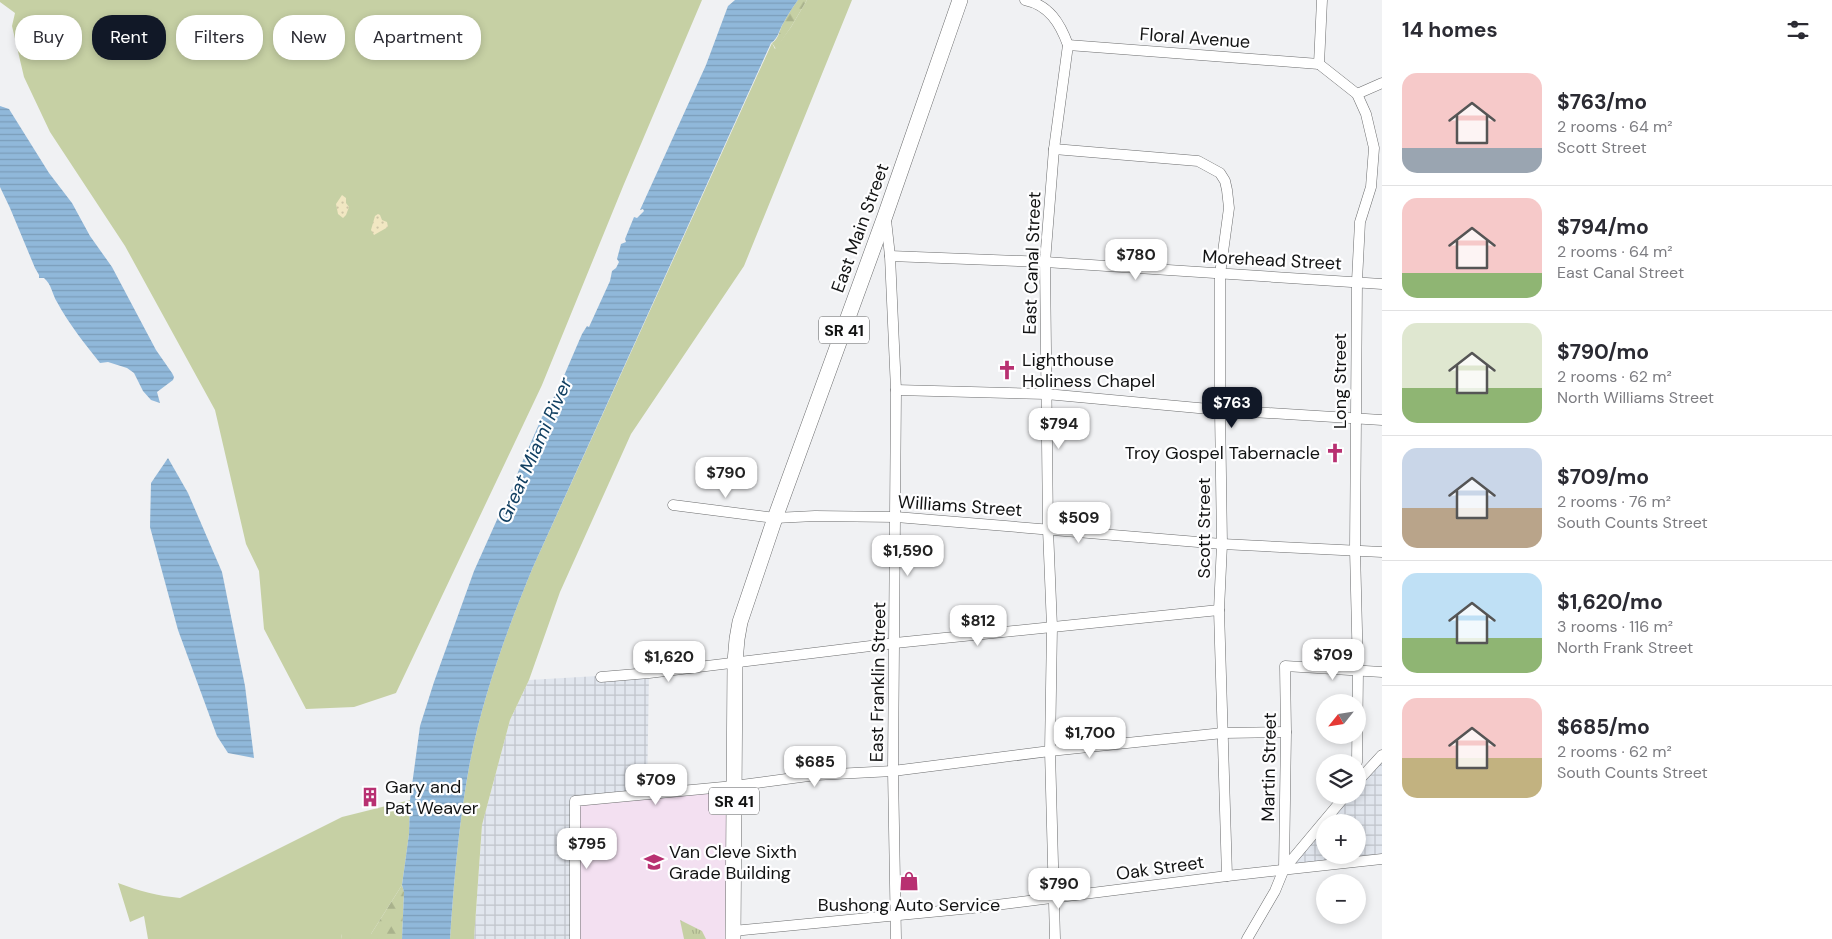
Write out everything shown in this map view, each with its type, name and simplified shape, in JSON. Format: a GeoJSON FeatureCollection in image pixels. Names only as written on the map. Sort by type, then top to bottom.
{"type":"FeatureCollection","features":[{"type":"Feature","properties":{"kind":"main road","name":"East Main Street"},"geometry":{"type":"LineString","coordinates":[[733,935],[735,662],[740,622],[960,0]]}},
{"type":"Feature","properties":{"kind":"street"},"geometry":{"type":"LineString","coordinates":[[1024,0],[1045,8],[1063,30],[1068,45]]}},
{"type":"Feature","properties":{"kind":"street"},"geometry":{"type":"LineString","coordinates":[[1322,0],[1319,64],[1357,94],[1382,83]]}},
{"type":"Feature","properties":{"kind":"street","name":"Floral Avenue"},"geometry":{"type":"LineString","coordinates":[[1068,45],[1319,64]]}},
{"type":"Feature","properties":{"kind":"street","name":"East Canal Street"},"geometry":{"type":"LineString","coordinates":[[1055,939],[1050,751],[1052,628],[1048,529],[1045,262],[1054,149],[1068,45]]}},
{"type":"Feature","properties":{"kind":"street","name":"Long Street"},"geometry":{"type":"LineString","coordinates":[[1357,94],[1366,114],[1374,148],[1371,187],[1360,222],[1357,281],[1355,550],[1358,671],[1357,754]]}},
{"type":"Feature","properties":{"kind":"street","name":"Scott Street"},"geometry":{"type":"LineString","coordinates":[[1054,149],[1198,161],[1220,174],[1225,180],[1228,190],[1228,208],[1220,274],[1222,544],[1219,610],[1227,876]]}},
{"type":"Feature","properties":{"kind":"street","name":"East Franklin Street"},"geometry":{"type":"LineString","coordinates":[[885,216],[890,256],[896,390],[893,771],[896,939]]}},
{"type":"Feature","properties":{"kind":"street","name":"Morehead Street"},"geometry":{"type":"LineString","coordinates":[[890,256],[1045,262],[1382,284]]}},
{"type":"Feature","properties":{"kind":"street"},"geometry":{"type":"LineString","coordinates":[[896,390],[1046,394],[1220,410],[1382,420]]}},
{"type":"Feature","properties":{"kind":"street","name":"Williams Street"},"geometry":{"type":"LineString","coordinates":[[673,505],[776,518],[815,516],[896,517],[1222,544],[1382,552]]}},
{"type":"Feature","properties":{"kind":"street"},"geometry":{"type":"LineString","coordinates":[[601,677],[649,674],[895,643],[1219,610]]}},
{"type":"Feature","properties":{"kind":"street","name":"Martin Street"},"geometry":{"type":"LineString","coordinates":[[1284,869],[1285,666],[1358,671]]}},
{"type":"Feature","properties":{"kind":"street"},"geometry":{"type":"LineString","coordinates":[[1358,671],[1382,672]]}},
{"type":"Feature","properties":{"kind":"street"},"geometry":{"type":"LineString","coordinates":[[575,939],[575,801],[734,786],[816,775],[893,771],[1050,751],[1223,733],[1286,732]]}},
{"type":"Feature","properties":{"kind":"street"},"geometry":{"type":"LineString","coordinates":[[1366,772],[1382,755]]}},
{"type":"Feature","properties":{"kind":"street"},"geometry":{"type":"LineString","coordinates":[[1247,939],[1284,869],[1338,804]]}},
{"type":"Feature","properties":{"kind":"street","name":"Oak Street"},"geometry":{"type":"LineString","coordinates":[[733,935],[1382,859]]}},
{"type":"Feature","properties":{"kind":"shaded area"},"geometry":{"type":"Polygon","coordinates":[[[649,673],[647,794],[575,939],[474,939],[482,825],[510,720],[529,680],[649,673]]]}},
{"type":"Feature","properties":{"kind":"shaded area"},"geometry":{"type":"Polygon","coordinates":[[[1382,755],[1382,859],[1366,861],[1366,814],[1330,814],[1338,804],[1366,804],[1366,772],[1382,755]]]}},
{"type":"Feature","properties":{"kind":"shaded area","name":"Van Cleve Sixth Grade Building"},"geometry":{"type":"Polygon","coordinates":[[[734,786],[733,939],[575,939],[575,801],[734,786]]]}},
{"type":"Feature","properties":{"kind":"shaded area"},"geometry":{"type":"Polygon","coordinates":[[[1316,831],[1316,864],[1333,864],[1284,869],[1316,831]]]}},
{"type":"Feature","properties":{"kind":"green space"},"geometry":{"type":"Polygon","coordinates":[[[0,0],[702,0],[542,385],[396,693],[354,707],[306,709],[264,629],[259,571],[246,544],[215,410],[125,246],[50,132],[24,77],[20,60],[82,60],[82,15],[15,15],[15,39],[12,26],[15,13],[0,2],[0,0]]]}},
{"type":"Feature","properties":{"kind":"green space"},"geometry":{"type":"Polygon","coordinates":[[[798,0],[807,0],[776,49],[772,43],[777,39],[782,25],[798,0]]]}},
{"type":"Feature","properties":{"kind":"green space"},"geometry":{"type":"Polygon","coordinates":[[[807,0],[852,0],[744,266],[631,434],[560,592],[529,680],[510,720],[482,825],[474,939],[450,939],[457,850],[470,762],[489,687],[514,615],[533,567],[772,43],[775,49],[807,0]]]}},
{"type":"Feature","properties":{"kind":"green space"},"geometry":{"type":"Polygon","coordinates":[[[410,800],[409,834],[402,885],[371,934],[342,934],[341,939],[148,939],[144,916],[130,922],[118,883],[149,893],[180,898],[342,817],[410,800]]]}},
{"type":"Feature","properties":{"kind":"green space"},"geometry":{"type":"Polygon","coordinates":[[[402,885],[404,892],[402,939],[341,939],[342,934],[371,934],[402,885]]]}},
{"type":"Feature","properties":{"kind":"green space"},"geometry":{"type":"Polygon","coordinates":[[[680,920],[702,931],[706,939],[684,939],[680,920]]]}},
{"type":"Feature","properties":{"kind":"sand"},"geometry":{"type":"Polygon","coordinates":[[[342,195],[346,198],[346,203],[349,207],[343,218],[338,214],[336,204],[342,195]]]}},
{"type":"Feature","properties":{"kind":"sand"},"geometry":{"type":"Polygon","coordinates":[[[378,214],[382,220],[387,222],[388,227],[374,235],[371,230],[375,216],[378,214]]]}},
{"type":"Feature","properties":{"kind":"water","name":"Great Miami River"},"geometry":{"type":"Polygon","coordinates":[[[735,0],[798,0],[787,16],[776,39],[771,43],[533,567],[505,639],[489,687],[470,762],[457,850],[450,939],[402,939],[404,892],[402,885],[409,834],[410,800],[420,726],[434,682],[474,571],[516,482],[518,472],[542,417],[557,392],[582,334],[587,326],[589,327],[610,281],[612,271],[619,262],[617,259],[621,244],[626,242],[625,239],[634,217],[637,218],[644,211],[643,209],[640,210],[706,65],[728,6],[735,0]]]}},
{"type":"Feature","properties":{"kind":"water"},"geometry":{"type":"Polygon","coordinates":[[[0,106],[9,109],[49,173],[72,203],[90,236],[112,267],[156,350],[172,373],[173,380],[157,392],[160,403],[151,400],[143,391],[134,373],[127,368],[108,362],[100,363],[77,334],[55,299],[47,281],[44,278],[39,278],[0,187],[0,106]]]}},
{"type":"Feature","properties":{"kind":"water"},"geometry":{"type":"Polygon","coordinates":[[[168,458],[188,493],[222,572],[245,686],[254,758],[228,753],[217,736],[178,630],[150,527],[151,483],[168,458]]]}},
{"type":"Feature","properties":{"kind":"place","name":"Lighthouse Holiness Chapel"},"geometry":{"type":"Point","coordinates":[1007,370]}},
{"type":"Feature","properties":{"kind":"place","name":"Troy Gospel Tabernacle"},"geometry":{"type":"Point","coordinates":[1335,453]}},
{"type":"Feature","properties":{"kind":"place","name":"Gary and Pat Weaver"},"geometry":{"type":"Point","coordinates":[370,797]}},
{"type":"Feature","properties":{"kind":"place","name":"Van Cleve Sixth Grade Building"},"geometry":{"type":"Point","coordinates":[654,862]}},
{"type":"Feature","properties":{"kind":"place","name":"Bushong Auto Service"},"geometry":{"type":"Point","coordinates":[909,881]}}]}
